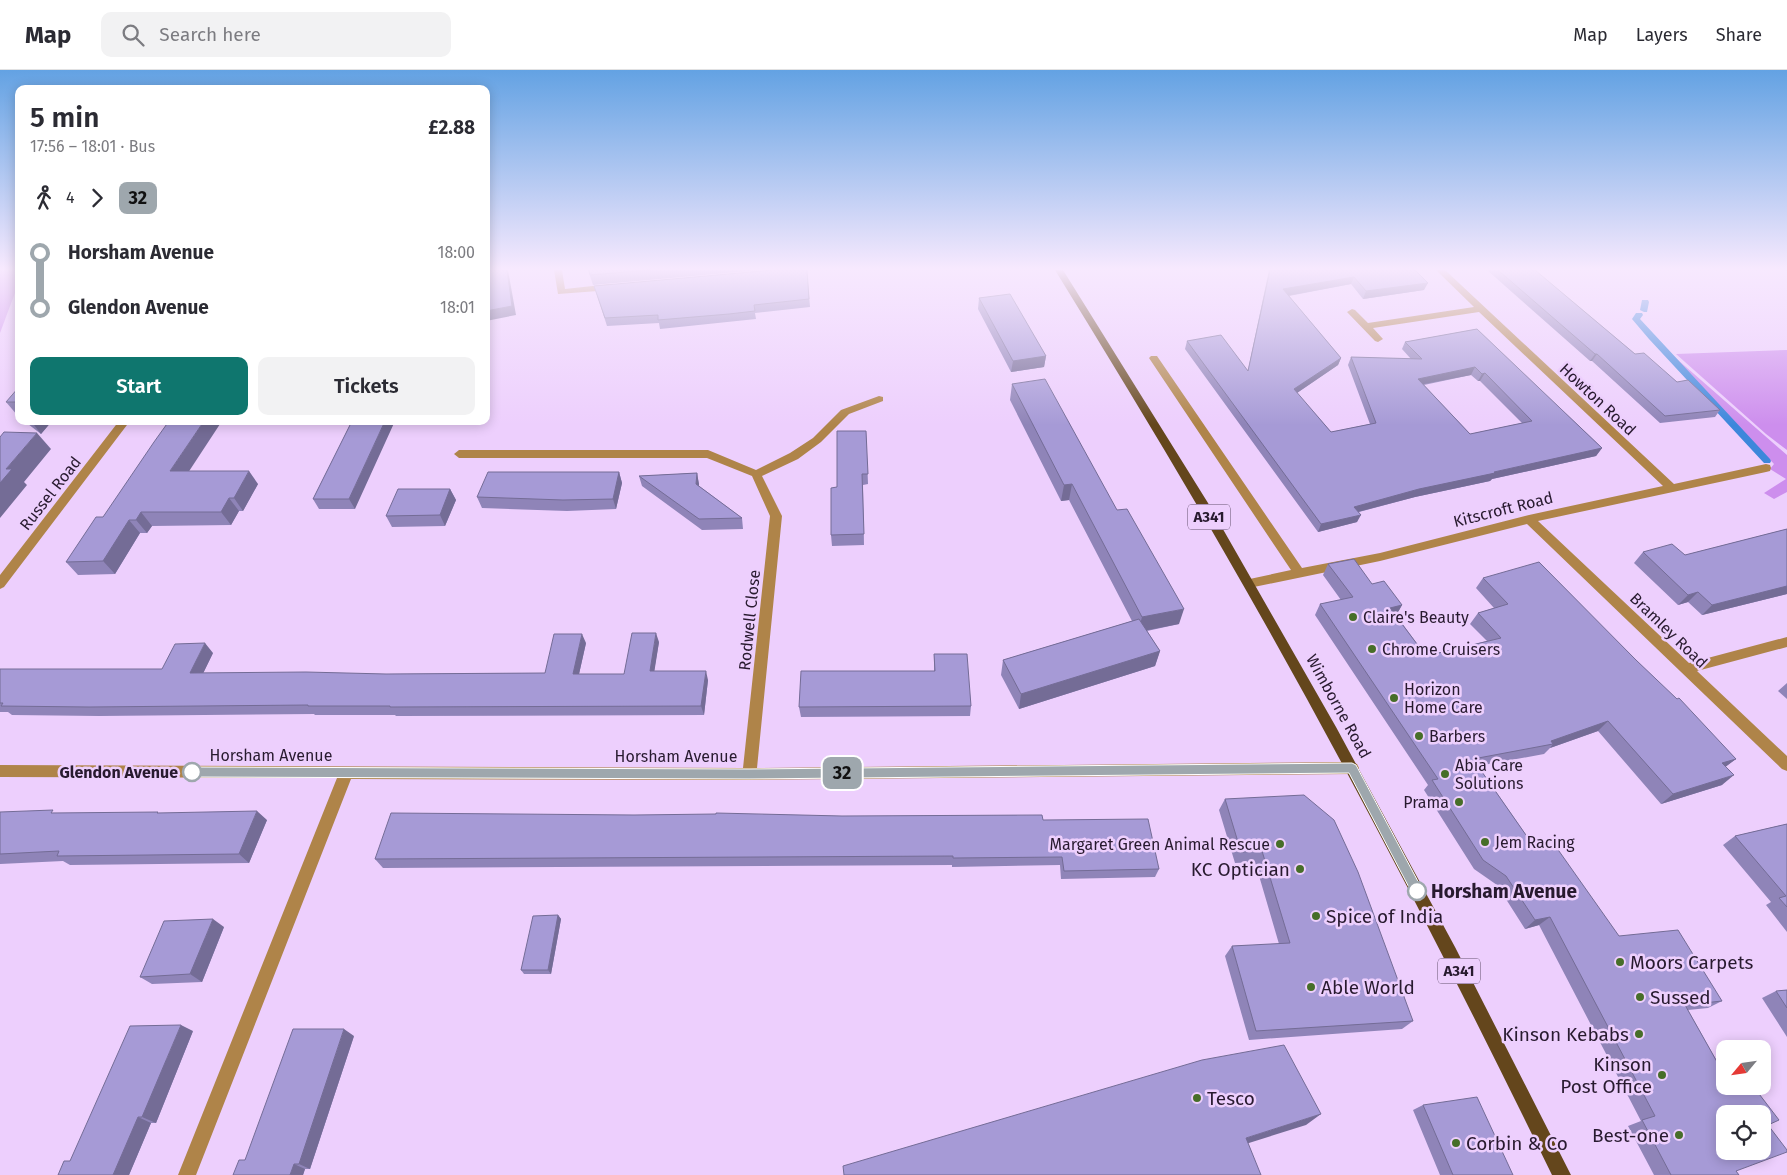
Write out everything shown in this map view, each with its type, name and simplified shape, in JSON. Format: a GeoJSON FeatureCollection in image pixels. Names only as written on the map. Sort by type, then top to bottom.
{"type":"FeatureCollection","features":[{"type":"Feature","properties":{"kind":"main road","name":"Wimborne Road"},"geometry":{"type":"LineString","coordinates":[[1090,322],[1249,584],[1352,768],[1500,1050],[1562,1175]]}},
{"type":"Feature","properties":{"kind":"street"},"geometry":{"type":"LineString","coordinates":[[1362,322],[1378,339]]}},
{"type":"Feature","properties":{"kind":"street"},"geometry":{"type":"LineString","coordinates":[[1366,326],[1395,322]]}},
{"type":"Feature","properties":{"kind":"street","name":"Howton Road"},"geometry":{"type":"LineString","coordinates":[[1492,322],[1670,488]]}},
{"type":"Feature","properties":{"kind":"street"},"geometry":{"type":"LineString","coordinates":[[1154,358],[1299,573]]}},
{"type":"Feature","properties":{"kind":"street"},"geometry":{"type":"LineString","coordinates":[[459,454],[708,454],[756,474],[794,456],[817,440],[845,412],[879,399]]}},
{"type":"Feature","properties":{"kind":"street","name":"Russel Road"},"geometry":{"type":"LineString","coordinates":[[0,584],[122,425]]}},
{"type":"Feature","properties":{"kind":"street","name":"Kitscroft Road"},"geometry":{"type":"LineString","coordinates":[[1249,584],[1380,557],[1529,519],[1766,468]]}},
{"type":"Feature","properties":{"kind":"street","name":"Rodwell Close"},"geometry":{"type":"LineString","coordinates":[[749,774],[776,516],[756,474]]}},
{"type":"Feature","properties":{"kind":"street","name":"Bramley Road"},"geometry":{"type":"LineString","coordinates":[[1529,519],[1787,765]]}},
{"type":"Feature","properties":{"kind":"street"},"geometry":{"type":"LineString","coordinates":[[1687,669],[1787,642]]}},
{"type":"Feature","properties":{"kind":"street","name":"Horsham Avenue"},"geometry":{"type":"LineString","coordinates":[[0,771],[749,774],[1352,768]]}},
{"type":"Feature","properties":{"kind":"street"},"geometry":{"type":"LineString","coordinates":[[187,1175],[346,773]]}},
{"type":"Feature","properties":{"kind":"shaded area"},"geometry":{"type":"Polygon","coordinates":[[[0,322],[4,322],[0,333],[0,322]]]}},
{"type":"Feature","properties":{"kind":"shaded area"},"geometry":{"type":"Polygon","coordinates":[[[1787,350],[1787,450],[1766,434],[1676,354],[1787,350]]]}},
{"type":"Feature","properties":{"kind":"shaded area"},"geometry":{"type":"Polygon","coordinates":[[[1670,353],[1787,455],[1787,492],[1774,499],[1764,493],[1786,479],[1770,469],[1774,464],[1670,353]]]}},
{"type":"Feature","properties":{"kind":"building"},"geometry":{"type":"Polygon","coordinates":[[[992,322],[1026,322],[1046,356],[1013,361],[992,322]]]}},
{"type":"Feature","properties":{"kind":"building"},"geometry":{"type":"Polygon","coordinates":[[[1259,322],[1310,322],[1341,358],[1294,389],[1331,432],[1376,423],[1351,357],[1422,359],[1405,342],[1477,329],[1602,448],[1419,489],[1354,507],[1361,515],[1321,524],[1187,341],[1221,335],[1248,371],[1259,322]],[[1475,367],[1418,379],[1470,434],[1532,421],[1485,373],[1482,374],[1475,367]]]}},
{"type":"Feature","properties":{"kind":"building"},"geometry":{"type":"Polygon","coordinates":[[[1558,322],[1596,322],[1635,354],[1644,353],[1677,382],[1688,380],[1720,410],[1665,416],[1558,322]]]}},
{"type":"Feature","properties":{"kind":"building"},"geometry":{"type":"Polygon","coordinates":[[[1045,379],[1117,510],[1127,509],[1184,609],[1142,617],[1072,484],[1064,485],[1012,384],[1045,379]]]}},
{"type":"Feature","properties":{"kind":"building"},"geometry":{"type":"Polygon","coordinates":[[[15,392],[15,402],[6,402],[15,392]]]}},
{"type":"Feature","properties":{"kind":"building"},"geometry":{"type":"Polygon","coordinates":[[[166,425],[201,425],[170,471],[249,471],[234,498],[229,498],[221,512],[141,512],[136,520],[129,520],[103,561],[66,562],[96,517],[103,517],[166,425]]]}},
{"type":"Feature","properties":{"kind":"building"},"geometry":{"type":"Polygon","coordinates":[[[350,425],[383,425],[349,499],[313,499],[350,425]]]}},
{"type":"Feature","properties":{"kind":"building"},"geometry":{"type":"Polygon","coordinates":[[[837,431],[866,431],[868,474],[862,474],[864,534],[831,535],[831,488],[837,487],[837,431]]]}},
{"type":"Feature","properties":{"kind":"building"},"geometry":{"type":"Polygon","coordinates":[[[4,432],[37,433],[6,469],[12,469],[0,483],[0,437],[4,432]]]}},
{"type":"Feature","properties":{"kind":"building"},"geometry":{"type":"Polygon","coordinates":[[[488,472],[619,472],[613,499],[563,500],[477,497],[488,472]]]}},
{"type":"Feature","properties":{"kind":"building"},"geometry":{"type":"Polygon","coordinates":[[[697,473],[696,484],[742,518],[699,519],[639,476],[697,473]]]}},
{"type":"Feature","properties":{"kind":"building"},"geometry":{"type":"Polygon","coordinates":[[[398,489],[450,489],[440,515],[386,516],[398,489]]]}},
{"type":"Feature","properties":{"kind":"building"},"geometry":{"type":"Polygon","coordinates":[[[1787,529],[1787,586],[1712,605],[1698,592],[1688,595],[1643,552],[1672,544],[1685,555],[1787,529]]]}},
{"type":"Feature","properties":{"kind":"building"},"geometry":{"type":"Polygon","coordinates":[[[1354,559],[1372,584],[1384,581],[1402,605],[1390,608],[1426,656],[1501,638],[1478,613],[1508,604],[1483,578],[1539,562],[1636,660],[1677,699],[1679,698],[1736,759],[1722,763],[1734,775],[1673,794],[1608,721],[1551,741],[1553,744],[1473,759],[1535,848],[1554,844],[1619,936],[1678,930],[1722,1001],[1685,1005],[1716,1060],[1716,1095],[1760,1095],[1768,1105],[1716,1105],[1716,1160],[1766,1160],[1736,1171],[1739,1175],[1671,1175],[1642,1120],[1655,1116],[1550,917],[1535,920],[1506,876],[1483,860],[1432,780],[1438,779],[1320,604],[1353,597],[1328,564],[1354,559]]]}},
{"type":"Feature","properties":{"kind":"building"},"geometry":{"type":"Polygon","coordinates":[[[1139,619],[1160,651],[1021,694],[1003,660],[1139,619]]]}},
{"type":"Feature","properties":{"kind":"building"},"geometry":{"type":"Polygon","coordinates":[[[632,633],[656,633],[650,671],[706,671],[701,706],[390,707],[308,705],[89,707],[1,706],[3,703],[0,703],[0,669],[162,669],[175,644],[205,643],[190,673],[545,673],[554,634],[582,634],[573,674],[624,674],[632,633]]]}},
{"type":"Feature","properties":{"kind":"building"},"geometry":{"type":"Polygon","coordinates":[[[934,654],[967,654],[971,706],[799,707],[801,671],[935,671],[934,654]]]}},
{"type":"Feature","properties":{"kind":"building"},"geometry":{"type":"Polygon","coordinates":[[[1304,795],[1334,820],[1358,872],[1413,1021],[1256,1031],[1232,946],[1290,943],[1262,851],[1241,852],[1225,799],[1304,795]]]}},
{"type":"Feature","properties":{"kind":"building"},"geometry":{"type":"Polygon","coordinates":[[[53,810],[51,813],[257,811],[239,854],[57,856],[59,851],[0,854],[0,812],[53,810]]]}},
{"type":"Feature","properties":{"kind":"building"},"geometry":{"type":"Polygon","coordinates":[[[391,813],[634,815],[716,813],[842,816],[1042,815],[1043,820],[1148,819],[1159,869],[1064,871],[1062,857],[375,859],[391,813]]]}},
{"type":"Feature","properties":{"kind":"building"},"geometry":{"type":"Polygon","coordinates":[[[1787,824],[1787,907],[1779,898],[1786,896],[1735,836],[1787,824]]]}},
{"type":"Feature","properties":{"kind":"building"},"geometry":{"type":"Polygon","coordinates":[[[558,915],[548,970],[521,970],[533,916],[558,915]]]}},
{"type":"Feature","properties":{"kind":"building"},"geometry":{"type":"Polygon","coordinates":[[[213,919],[190,974],[140,977],[164,921],[213,919]]]}},
{"type":"Feature","properties":{"kind":"building"},"geometry":{"type":"Polygon","coordinates":[[[1787,990],[1787,1008],[1776,991],[1787,990]]]}},
{"type":"Feature","properties":{"kind":"building"},"geometry":{"type":"Polygon","coordinates":[[[181,1025],[142,1117],[138,1117],[113,1175],[58,1175],[64,1161],[70,1161],[130,1026],[181,1025]]]}},
{"type":"Feature","properties":{"kind":"building"},"geometry":{"type":"Polygon","coordinates":[[[293,1029],[344,1029],[299,1164],[294,1164],[290,1175],[233,1175],[239,1160],[245,1160],[293,1029]]]}},
{"type":"Feature","properties":{"kind":"building","name":"Tesco"},"geometry":{"type":"Polygon","coordinates":[[[1284,1045],[1321,1114],[1246,1138],[1261,1175],[844,1175],[843,1166],[1202,1060],[1284,1045]]]}},
{"type":"Feature","properties":{"kind":"building","name":"Corbin & Co"},"geometry":{"type":"Polygon","coordinates":[[[1477,1097],[1513,1175],[1453,1175],[1423,1105],[1477,1097]]]}},
{"type":"Feature","properties":{"kind":"building"},"geometry":{"type":"Polygon","coordinates":[[[1771,1110],[1779,1120],[1771,1124],[1771,1110]]]}},
{"type":"Feature","properties":{"kind":"building"},"geometry":{"type":"Polygon","coordinates":[[[1771,1129],[1787,1150],[1787,1152],[1771,1158],[1771,1129]]]}},
{"type":"Feature","properties":{"kind":"waterway"},"geometry":{"type":"LineString","coordinates":[[1638,322],[1767,461]]}},
{"type":"Feature","properties":{"kind":"bus line","name":"32"},"geometry":{"type":"LineString","coordinates":[[192,772],[749,774],[1352,768],[1417,891]]}},
{"type":"Feature","properties":{"kind":"place","name":"Claire's Beauty"},"geometry":{"type":"Point","coordinates":[1353,617]}},
{"type":"Feature","properties":{"kind":"place","name":"Chrome Cruisers"},"geometry":{"type":"Point","coordinates":[1372,649]}},
{"type":"Feature","properties":{"kind":"place","name":"Horizon Home Care"},"geometry":{"type":"Point","coordinates":[1394,698]}},
{"type":"Feature","properties":{"kind":"place","name":"Barbers"},"geometry":{"type":"Point","coordinates":[1419,736]}},
{"type":"Feature","properties":{"kind":"place","name":"Glendon Avenue"},"geometry":{"type":"Point","coordinates":[192,772]}},
{"type":"Feature","properties":{"kind":"place","name":"Abia Care Solutions"},"geometry":{"type":"Point","coordinates":[1445,774]}},
{"type":"Feature","properties":{"kind":"place","name":"Prama"},"geometry":{"type":"Point","coordinates":[1459,802]}},
{"type":"Feature","properties":{"kind":"place","name":"Jem Racing"},"geometry":{"type":"Point","coordinates":[1485,842]}},
{"type":"Feature","properties":{"kind":"place","name":"Margaret Green Animal Rescue"},"geometry":{"type":"Point","coordinates":[1280,844]}},
{"type":"Feature","properties":{"kind":"place","name":"KC Optician"},"geometry":{"type":"Point","coordinates":[1300,869]}},
{"type":"Feature","properties":{"kind":"place","name":"Horsham Avenue"},"geometry":{"type":"Point","coordinates":[1417,891]}},
{"type":"Feature","properties":{"kind":"place","name":"Spice of India"},"geometry":{"type":"Point","coordinates":[1316,916]}},
{"type":"Feature","properties":{"kind":"place","name":"Moors Carpets"},"geometry":{"type":"Point","coordinates":[1620,962]}},
{"type":"Feature","properties":{"kind":"place","name":"Able World"},"geometry":{"type":"Point","coordinates":[1311,987]}},
{"type":"Feature","properties":{"kind":"place","name":"Sussed"},"geometry":{"type":"Point","coordinates":[1640,997]}},
{"type":"Feature","properties":{"kind":"place","name":"Kinson Kebabs"},"geometry":{"type":"Point","coordinates":[1639,1034]}},
{"type":"Feature","properties":{"kind":"place","name":"Kinson Post Office"},"geometry":{"type":"Point","coordinates":[1662,1075]}},
{"type":"Feature","properties":{"kind":"place","name":"Tesco"},"geometry":{"type":"Point","coordinates":[1197,1098]}},
{"type":"Feature","properties":{"kind":"place","name":"Best-one"},"geometry":{"type":"Point","coordinates":[1679,1135]}},
{"type":"Feature","properties":{"kind":"place","name":"Corbin & Co"},"geometry":{"type":"Point","coordinates":[1456,1143]}}]}
